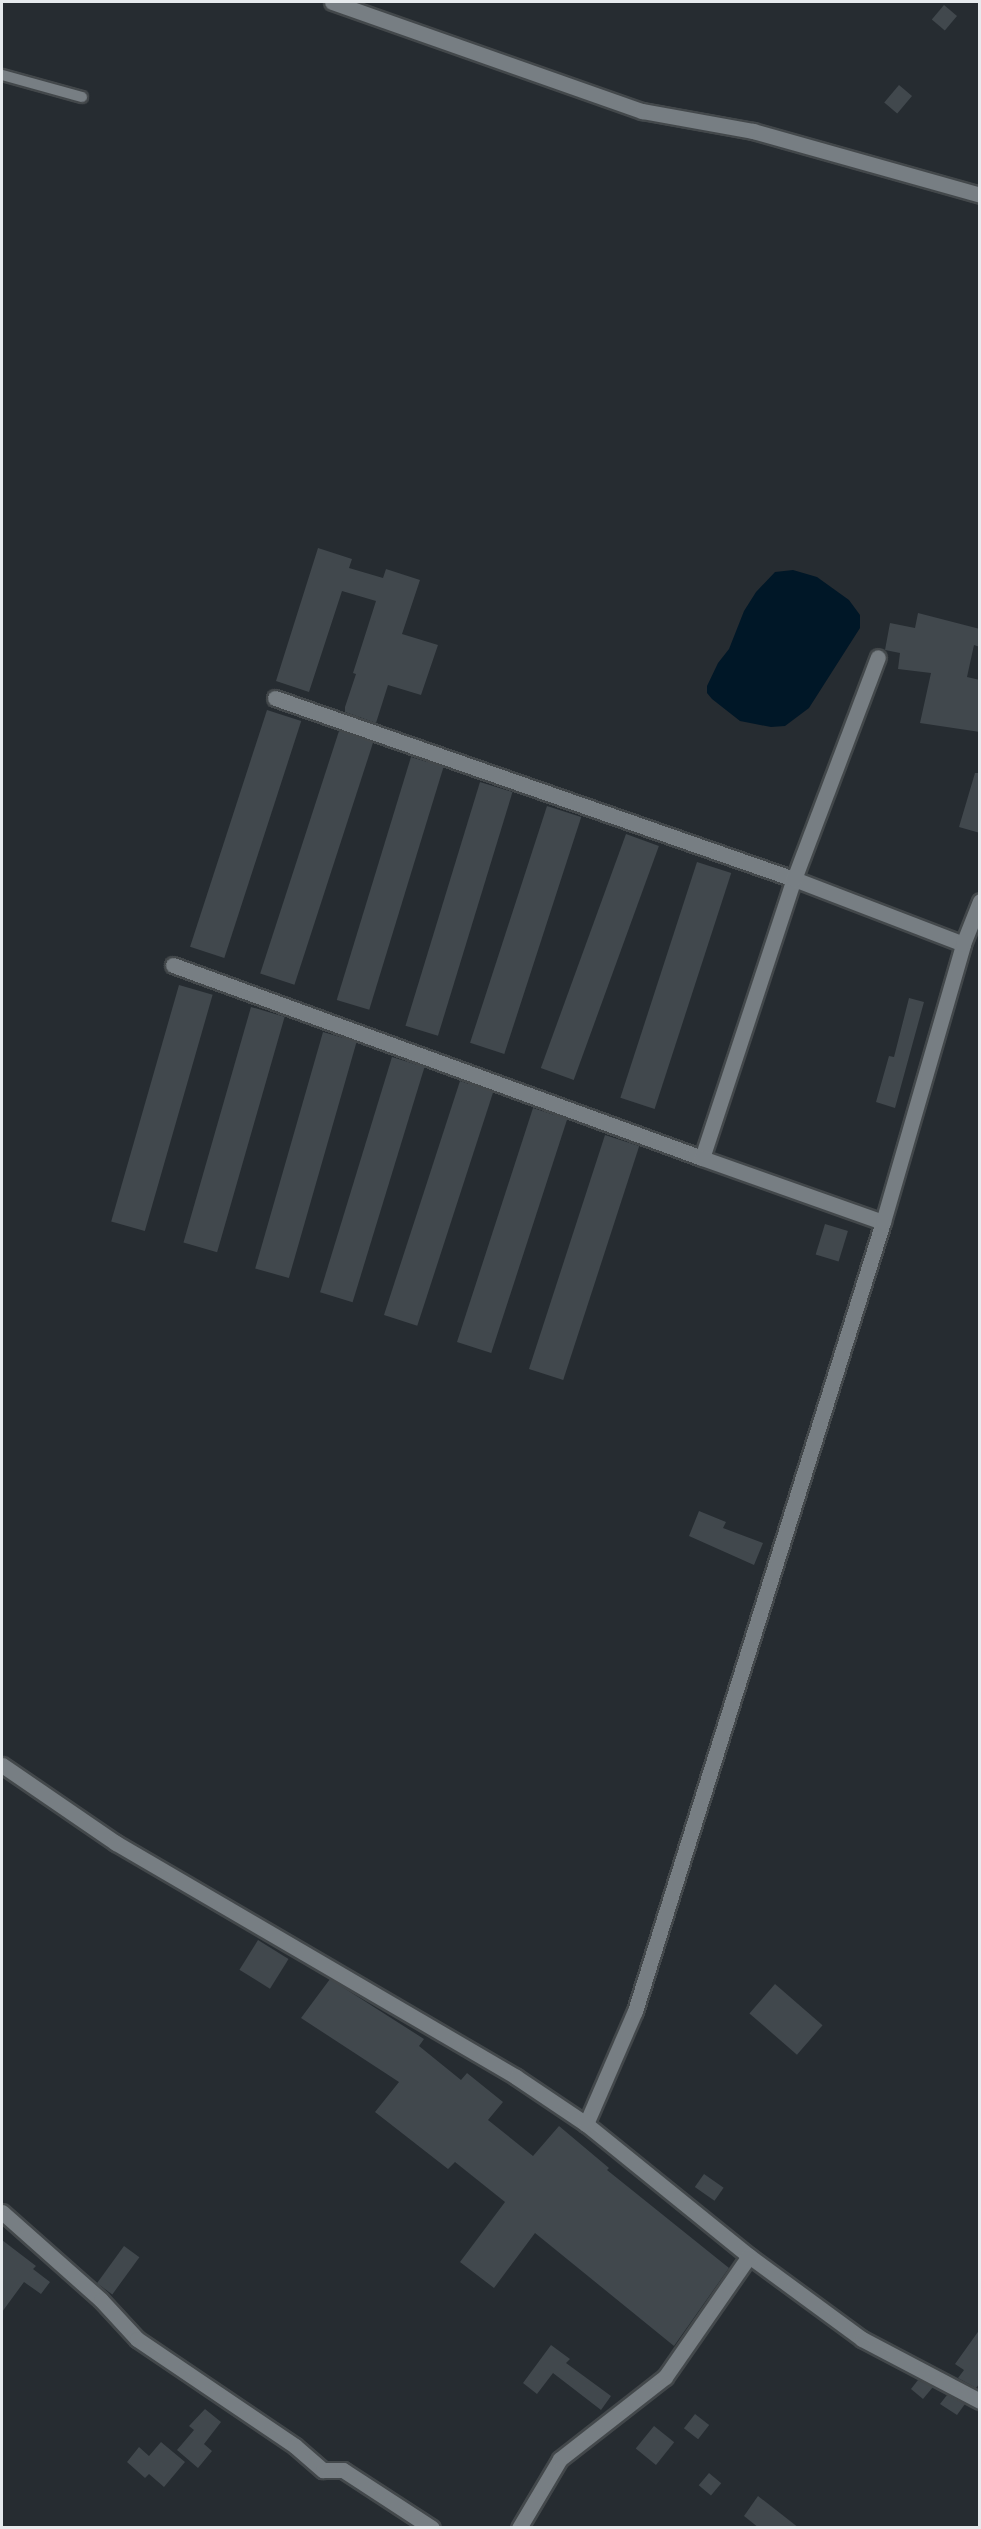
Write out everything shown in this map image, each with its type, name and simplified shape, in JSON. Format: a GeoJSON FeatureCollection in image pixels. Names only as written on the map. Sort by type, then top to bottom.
{"type":"FeatureCollection","features":[{"type":"Feature","properties":{"kind":"street"},"geometry":{"type":"LineString","coordinates":[[332,2],[642,111],[753,131],[980,195]]}},
{"type":"Feature","properties":{"kind":"street"},"geometry":{"type":"LineString","coordinates":[[702,1158],[794,879],[878,657]]}},
{"type":"Feature","properties":{"kind":"street"},"geometry":{"type":"LineString","coordinates":[[275,699],[794,879],[963,944]]}},
{"type":"Feature","properties":{"kind":"street"},"geometry":{"type":"LineString","coordinates":[[586,2124],[635,2011],[883,1222],[963,944],[980,901]]}},
{"type":"Feature","properties":{"kind":"street"},"geometry":{"type":"LineString","coordinates":[[173,965],[883,1222]]}},
{"type":"Feature","properties":{"kind":"street"},"geometry":{"type":"LineString","coordinates":[[2,1765],[116,1843],[516,2077],[586,2124],[749,2256],[861,2339],[908,2366],[980,2401]]}},
{"type":"Feature","properties":{"kind":"street"},"geometry":{"type":"LineString","coordinates":[[2,2212],[101,2300],[137,2339],[295,2446],[323,2470],[343,2470],[432,2528]]}},
{"type":"Feature","properties":{"kind":"street"},"geometry":{"type":"LineString","coordinates":[[519,2528],[560,2459],[665,2377],[749,2256]]}},
{"type":"Feature","properties":{"kind":"lane"},"geometry":{"type":"LineString","coordinates":[[2,75],[82,97]]}},
{"type":"Feature","properties":{"kind":"water"},"geometry":{"type":"Polygon","coordinates":[[[793,570],[817,577],[849,600],[860,615],[860,628],[809,708],[785,726],[771,727],[740,721],[712,699],[707,693],[707,686],[718,663],[729,649],[744,611],[756,592],[775,572],[793,570]]]}},
{"type":"Feature","properties":{"kind":"building"},"geometry":{"type":"Polygon","coordinates":[[[944,5],[957,16],[945,30],[932,20],[944,5]]]}},
{"type":"Feature","properties":{"kind":"building"},"geometry":{"type":"Polygon","coordinates":[[[899,85],[912,96],[897,114],[884,103],[899,85]]]}},
{"type":"Feature","properties":{"kind":"building"},"geometry":{"type":"Polygon","coordinates":[[[318,548],[352,559],[349,568],[383,578],[386,569],[420,580],[402,634],[438,645],[421,695],[388,685],[376,723],[345,712],[345,707],[356,674],[353,673],[376,601],[342,591],[309,692],[276,681],[318,548]]]}},
{"type":"Feature","properties":{"kind":"building"},"geometry":{"type":"Polygon","coordinates":[[[918,613],[980,629],[980,647],[974,645],[967,677],[980,680],[980,732],[920,723],[931,673],[898,669],[900,653],[885,650],[890,623],[915,628],[918,613]]]}},
{"type":"Feature","properties":{"kind":"building"},"geometry":{"type":"Polygon","coordinates":[[[267,710],[301,721],[224,958],[190,947],[267,710]]]}},
{"type":"Feature","properties":{"kind":"building"},"geometry":{"type":"Polygon","coordinates":[[[339,731],[373,742],[294,985],[260,974],[339,731]]]}},
{"type":"Feature","properties":{"kind":"building"},"geometry":{"type":"Polygon","coordinates":[[[411,757],[444,767],[369,1010],[337,1000],[411,757]]]}},
{"type":"Feature","properties":{"kind":"building"},"geometry":{"type":"Polygon","coordinates":[[[975,773],[980,773],[980,833],[959,827],[975,773]]]}},
{"type":"Feature","properties":{"kind":"building"},"geometry":{"type":"Polygon","coordinates":[[[480,782],[513,792],[438,1036],[405,1026],[480,782]]]}},
{"type":"Feature","properties":{"kind":"building"},"geometry":{"type":"Polygon","coordinates":[[[547,806],[581,817],[504,1054],[470,1043],[547,806]]]}},
{"type":"Feature","properties":{"kind":"building"},"geometry":{"type":"Polygon","coordinates":[[[626,834],[659,846],[574,1080],[541,1068],[626,834]]]}},
{"type":"Feature","properties":{"kind":"building"},"geometry":{"type":"Polygon","coordinates":[[[697,862],[731,873],[655,1109],[620,1098],[697,862]]]}},
{"type":"Feature","properties":{"kind":"building"},"geometry":{"type":"Polygon","coordinates":[[[179,985],[213,995],[145,1231],[111,1221],[179,985]]]}},
{"type":"Feature","properties":{"kind":"building"},"geometry":{"type":"Polygon","coordinates":[[[909,998],[924,1002],[895,1108],[876,1102],[889,1056],[894,1057],[909,998]]]}},
{"type":"Feature","properties":{"kind":"building"},"geometry":{"type":"Polygon","coordinates":[[[251,1007],[285,1017],[217,1252],[183,1243],[251,1007]]]}},
{"type":"Feature","properties":{"kind":"building"},"geometry":{"type":"Polygon","coordinates":[[[323,1032],[357,1042],[289,1278],[255,1268],[323,1032]]]}},
{"type":"Feature","properties":{"kind":"building"},"geometry":{"type":"Polygon","coordinates":[[[392,1057],[425,1067],[353,1302],[320,1292],[392,1057]]]}},
{"type":"Feature","properties":{"kind":"building"},"geometry":{"type":"Polygon","coordinates":[[[460,1081],[493,1092],[417,1326],[384,1315],[460,1081]]]}},
{"type":"Feature","properties":{"kind":"building"},"geometry":{"type":"Polygon","coordinates":[[[533,1108],[567,1119],[491,1353],[457,1342],[533,1108]]]}},
{"type":"Feature","properties":{"kind":"building"},"geometry":{"type":"Polygon","coordinates":[[[605,1135],[639,1146],[563,1380],[529,1369],[605,1135]]]}},
{"type":"Feature","properties":{"kind":"building"},"geometry":{"type":"Polygon","coordinates":[[[825,1224],[848,1231],[839,1262],[816,1255],[825,1224]]]}},
{"type":"Feature","properties":{"kind":"building"},"geometry":{"type":"Polygon","coordinates":[[[699,1511],[726,1522],[723,1528],[763,1543],[754,1565],[689,1536],[699,1511]]]}},
{"type":"Feature","properties":{"kind":"building"},"geometry":{"type":"Polygon","coordinates":[[[258,1940],[289,1959],[270,1989],[239,1970],[258,1940]]]}},
{"type":"Feature","properties":{"kind":"building"},"geometry":{"type":"Polygon","coordinates":[[[330,1979],[424,2039],[419,2046],[461,2080],[467,2073],[503,2102],[488,2120],[533,2156],[559,2126],[609,2168],[607,2170],[729,2268],[674,2346],[535,2233],[494,2288],[460,2262],[505,2202],[455,2162],[448,2169],[375,2112],[399,2082],[301,2018],[330,1979]]]}},
{"type":"Feature","properties":{"kind":"building"},"geometry":{"type":"Polygon","coordinates":[[[775,1984],[823,2025],[797,2055],[749,2013],[775,1984]]]}},
{"type":"Feature","properties":{"kind":"building"},"geometry":{"type":"Polygon","coordinates":[[[704,2174],[724,2188],[714,2201],[695,2187],[704,2174]]]}},
{"type":"Feature","properties":{"kind":"building"},"geometry":{"type":"Polygon","coordinates":[[[2,2240],[36,2266],[33,2269],[50,2282],[41,2294],[24,2282],[2,2312],[2,2240]]]}},
{"type":"Feature","properties":{"kind":"building"},"geometry":{"type":"Polygon","coordinates":[[[124,2246],[139,2257],[112,2294],[97,2283],[124,2246]]]}},
{"type":"Feature","properties":{"kind":"building"},"geometry":{"type":"Polygon","coordinates":[[[980,2329],[980,2383],[976,2388],[958,2378],[964,2370],[955,2364],[980,2329]]]}},
{"type":"Feature","properties":{"kind":"building"},"geometry":{"type":"Polygon","coordinates":[[[551,2345],[570,2359],[566,2363],[611,2396],[601,2410],[553,2373],[537,2394],[523,2383],[551,2345]]]}},
{"type":"Feature","properties":{"kind":"building"},"geometry":{"type":"Polygon","coordinates":[[[918,2380],[933,2387],[923,2399],[911,2389],[918,2380]]]}},
{"type":"Feature","properties":{"kind":"building"},"geometry":{"type":"Polygon","coordinates":[[[947,2395],[965,2404],[957,2415],[940,2404],[947,2395]]]}},
{"type":"Feature","properties":{"kind":"building"},"geometry":{"type":"Polygon","coordinates":[[[205,2409],[221,2422],[204,2444],[212,2451],[198,2468],[177,2450],[194,2430],[189,2426],[205,2409]]]}},
{"type":"Feature","properties":{"kind":"building"},"geometry":{"type":"Polygon","coordinates":[[[695,2414],[709,2425],[698,2439],[684,2428],[695,2414]]]}},
{"type":"Feature","properties":{"kind":"building"},"geometry":{"type":"Polygon","coordinates":[[[654,2426],[674,2442],[656,2465],[636,2449],[654,2426]]]}},
{"type":"Feature","properties":{"kind":"building"},"geometry":{"type":"Polygon","coordinates":[[[161,2442],[185,2462],[164,2487],[149,2474],[145,2478],[127,2462],[139,2447],[149,2456],[161,2442]]]}},
{"type":"Feature","properties":{"kind":"building"},"geometry":{"type":"Polygon","coordinates":[[[709,2473],[721,2483],[711,2496],[699,2485],[709,2473]]]}},
{"type":"Feature","properties":{"kind":"building"},"geometry":{"type":"Polygon","coordinates":[[[758,2496],[799,2528],[759,2528],[744,2516],[758,2496]]]}}]}
